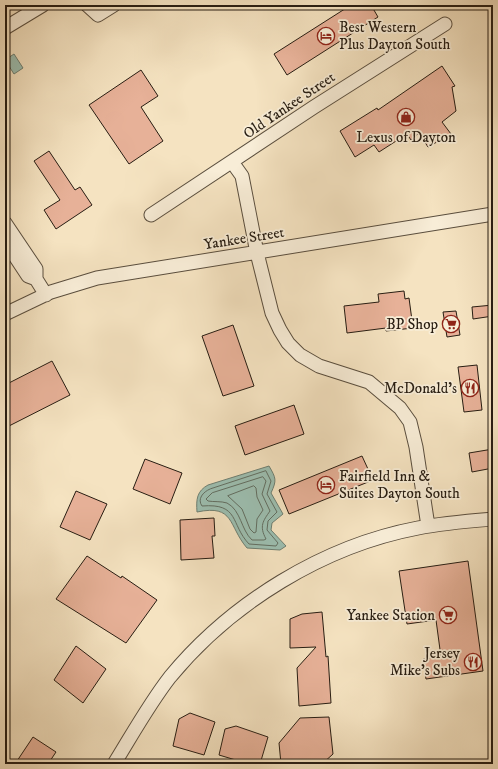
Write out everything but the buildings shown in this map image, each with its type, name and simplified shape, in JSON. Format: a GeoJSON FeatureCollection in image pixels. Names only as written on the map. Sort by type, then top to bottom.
{"type":"FeatureCollection","features":[{"type":"Feature","properties":{"kind":"street"},"geometry":{"type":"LineString","coordinates":[[5,28],[43,5]]}},
{"type":"Feature","properties":{"kind":"street"},"geometry":{"type":"LineString","coordinates":[[87,5],[98,15],[114,5]]}},
{"type":"Feature","properties":{"kind":"street","name":"Old Yankee Street"},"geometry":{"type":"LineString","coordinates":[[151,215],[314,107],[445,24]]}},
{"type":"Feature","properties":{"kind":"street"},"geometry":{"type":"LineString","coordinates":[[232,162],[242,176],[256,253],[272,313],[288,343],[300,355],[319,366],[369,382],[391,399],[410,422],[416,447],[428,526]]}},
{"type":"Feature","properties":{"kind":"street","name":"Yankee Street"},"geometry":{"type":"LineString","coordinates":[[5,314],[46,294],[97,278],[493,214]]}},
{"type":"Feature","properties":{"kind":"street"},"geometry":{"type":"LineString","coordinates":[[5,223],[36,269],[36,279],[46,294]]}},
{"type":"Feature","properties":{"kind":"street"},"geometry":{"type":"LineString","coordinates":[[5,241],[28,276],[36,279]]}},
{"type":"Feature","properties":{"kind":"street"},"geometry":{"type":"LineString","coordinates":[[114,764],[154,699],[170,678],[205,639],[239,611],[276,586],[328,557],[384,537],[428,526],[493,519]]}},
{"type":"Feature","properties":{"kind":"water"},"geometry":{"type":"Polygon","coordinates":[[[14,54],[23,68],[14,74],[5,60],[14,54]]]}},
{"type":"Feature","properties":{"kind":"water"},"geometry":{"type":"Polygon","coordinates":[[[269,466],[275,479],[271,493],[283,514],[272,523],[271,530],[286,546],[280,550],[247,548],[225,514],[218,511],[209,510],[197,512],[198,496],[204,487],[269,466]]]}},
{"type":"Feature","properties":{"kind":"place","name":"Best Western Plus Dayton South"},"geometry":{"type":"Point","coordinates":[326,36]}},
{"type":"Feature","properties":{"kind":"place","name":"Lexus of Dayton"},"geometry":{"type":"Point","coordinates":[406,117]}},
{"type":"Feature","properties":{"kind":"place","name":"BP Shop"},"geometry":{"type":"Point","coordinates":[451,324]}},
{"type":"Feature","properties":{"kind":"place","name":"McDonald's"},"geometry":{"type":"Point","coordinates":[470,388]}},
{"type":"Feature","properties":{"kind":"place","name":"Fairfield Inn & Suites Dayton South"},"geometry":{"type":"Point","coordinates":[326,485]}},
{"type":"Feature","properties":{"kind":"place","name":"Yankee Station"},"geometry":{"type":"Point","coordinates":[448,615]}},
{"type":"Feature","properties":{"kind":"place","name":"Jersey Mike's Subs"},"geometry":{"type":"Point","coordinates":[473,662]}}]}
